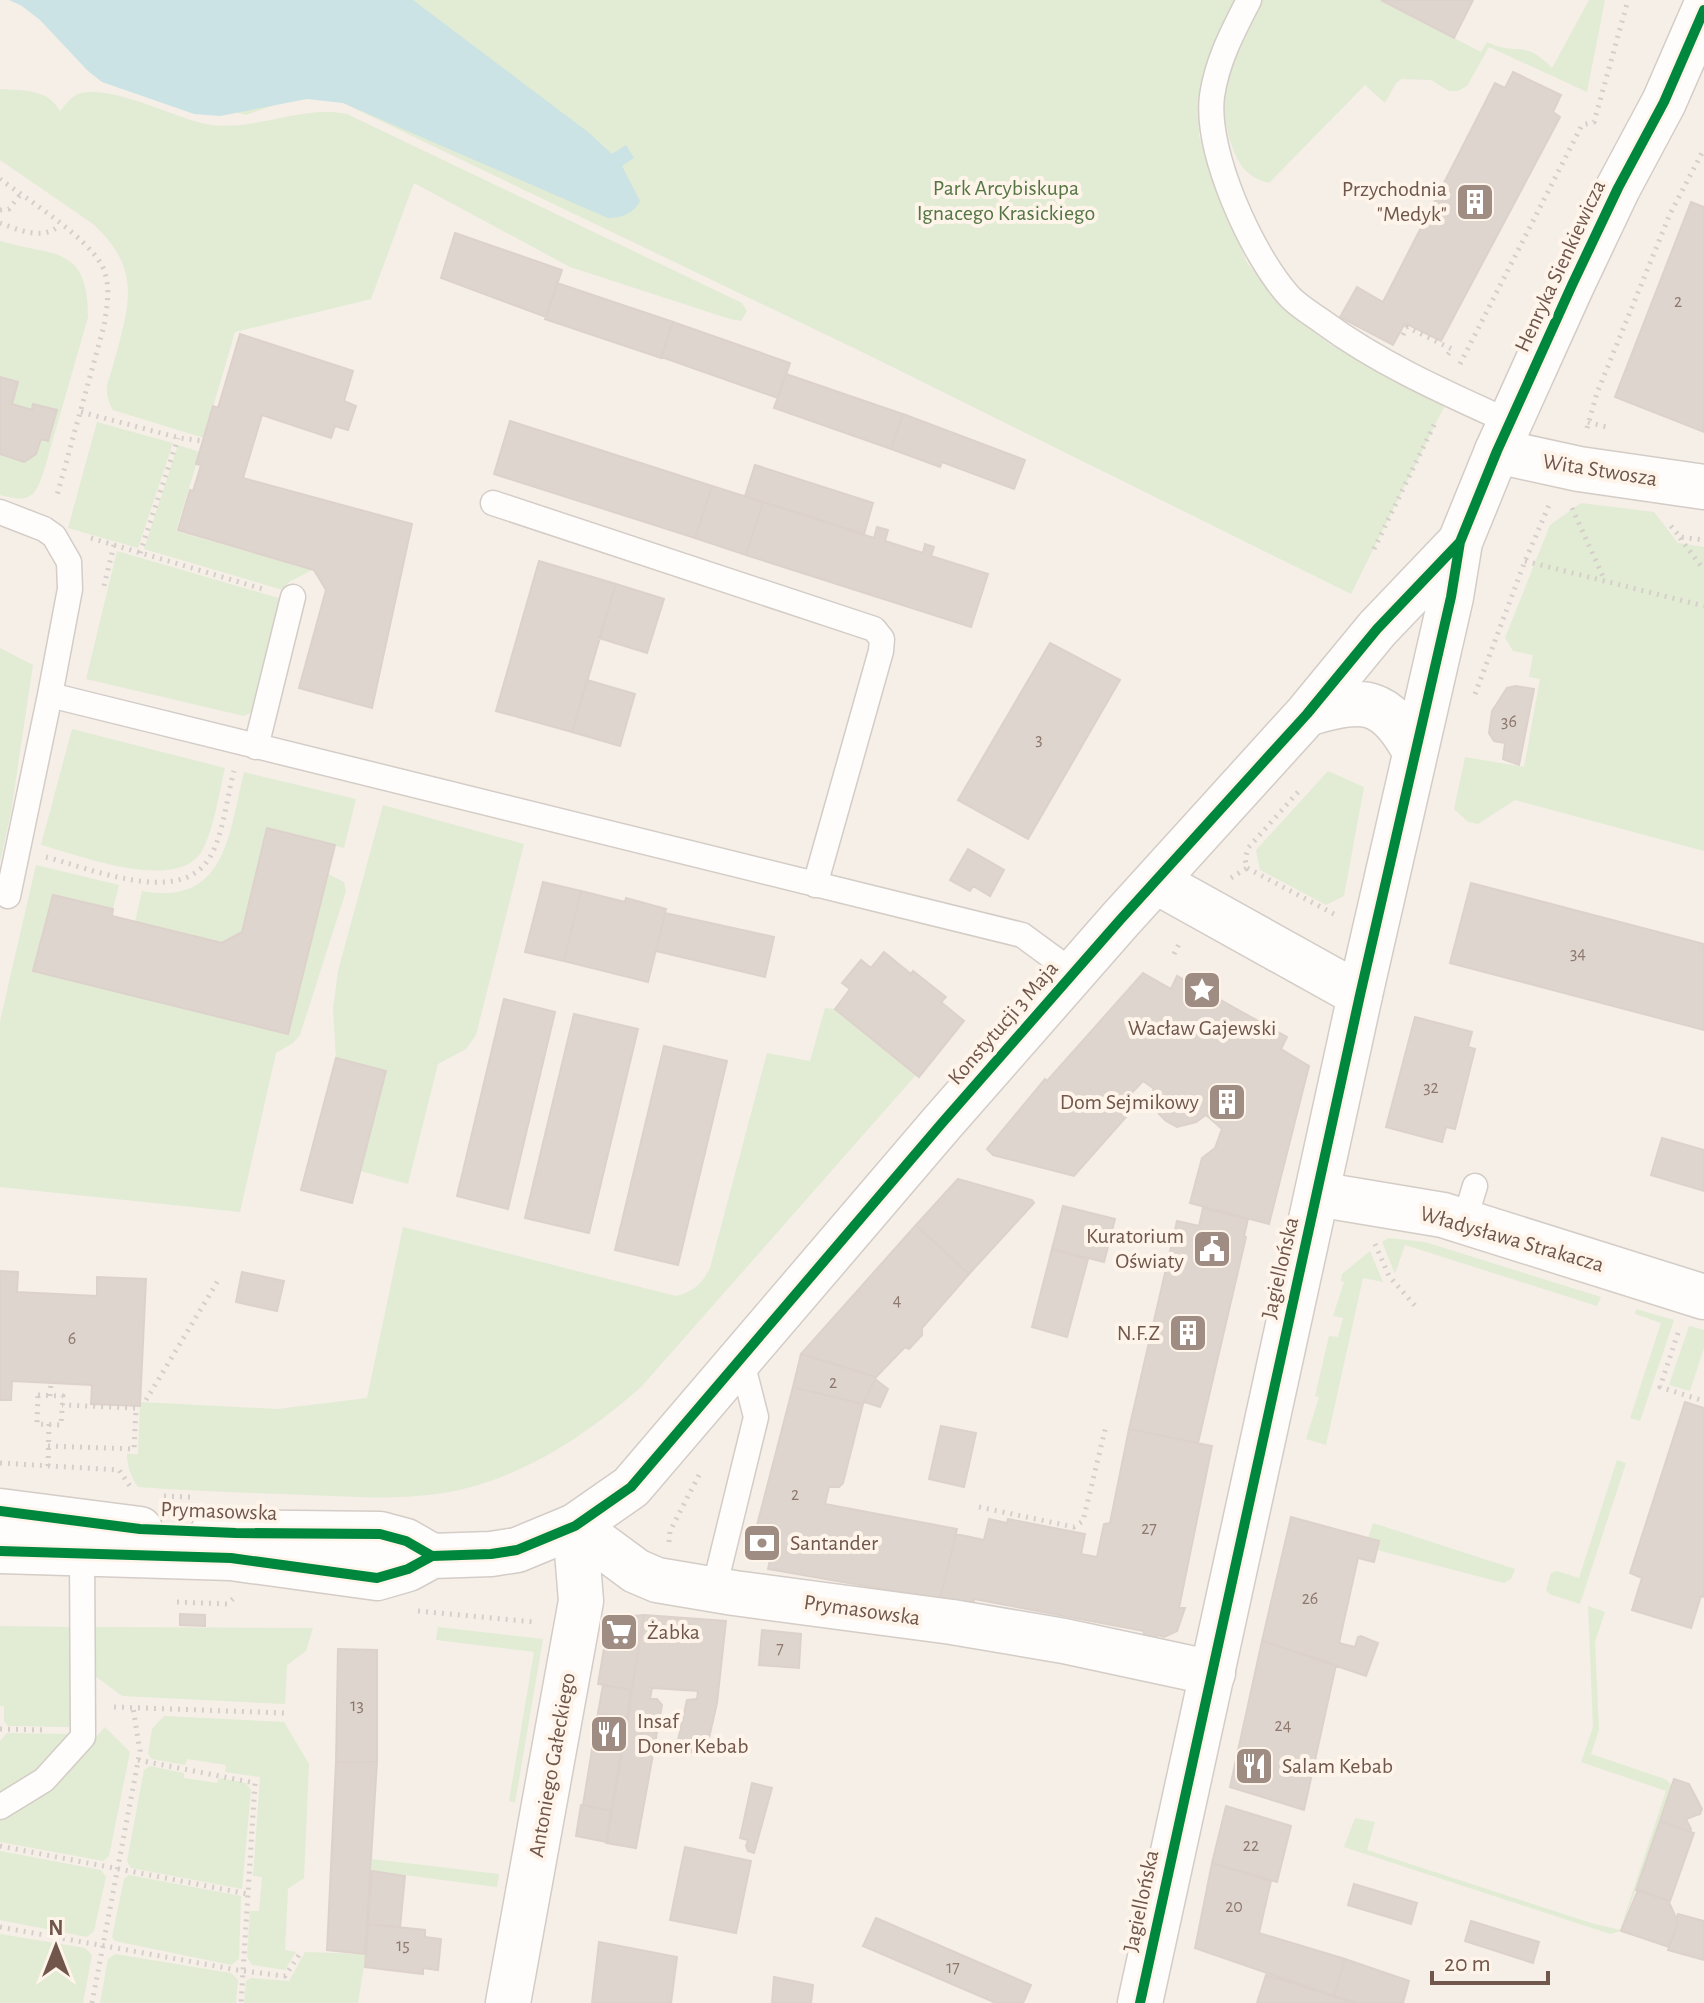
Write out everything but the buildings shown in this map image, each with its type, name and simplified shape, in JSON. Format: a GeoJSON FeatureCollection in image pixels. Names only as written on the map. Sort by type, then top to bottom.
{"type":"FeatureCollection","features":[{"type":"Feature","properties":{"kind":"street","name":"Henryka Sienkiewicza"},"geometry":{"type":"LineString","coordinates":[[1460,542],[1504,437],[1618,188],[1664,102],[1704,10]]}},
{"type":"Feature","properties":{"kind":"street"},"geometry":{"type":"LineString","coordinates":[[1664,102],[1704,81]]}},
{"type":"Feature","properties":{"kind":"street","name":"Wita Stwosza"},"geometry":{"type":"LineString","coordinates":[[1504,437],[1579,469],[1704,487]]}},
{"type":"Feature","properties":{"kind":"street","name":"Konstytucji 3 Maja"},"geometry":{"type":"LineString","coordinates":[[575,1526],[631,1487],[1074,973],[1307,714],[1377,629],[1460,542]]}},
{"type":"Feature","properties":{"kind":"street","name":"Jagiellońska"},"geometry":{"type":"LineString","coordinates":[[1140,2003],[1360,995],[1451,597],[1460,542]]}},
{"type":"Feature","properties":{"kind":"street"},"geometry":{"type":"LineString","coordinates":[[1307,714],[1334,705],[1360,703],[1380,708],[1394,718],[1415,752]]}},
{"type":"Feature","properties":{"kind":"street"},"geometry":{"type":"LineString","coordinates":[[1157,882],[1360,995]]}},
{"type":"Feature","properties":{"kind":"street","name":"Władysława Strakacza"},"geometry":{"type":"LineString","coordinates":[[1317,1194],[1423,1210],[1470,1204],[1692,1312]]}},
{"type":"Feature","properties":{"kind":"street","name":"Prymasowska"},"geometry":{"type":"LineString","coordinates":[[0,1511],[140,1529],[380,1534],[406,1541],[432,1556]]}},
{"type":"Feature","properties":{"kind":"street","name":"Prymasowska"},"geometry":{"type":"LineString","coordinates":[[0,1551],[231,1558],[377,1578],[408,1569],[432,1556],[517,1550],[575,1526],[646,1576],[714,1589],[955,1612],[1064,1641],[1213,1673]]}},
{"type":"Feature","properties":{"kind":"street","name":"Antoniego Gałeckiego"},"geometry":{"type":"LineString","coordinates":[[508,2003],[581,1601],[575,1526]]}},
{"type":"Feature","properties":{"kind":"lane"},"geometry":{"type":"LineString","coordinates":[[1249,0],[1216,73],[1211,100],[1214,136],[1230,192],[1261,259],[1291,298],[1354,345],[1449,395],[1504,437]]}},
{"type":"Feature","properties":{"kind":"lane"},"geometry":{"type":"LineString","coordinates":[[493,503],[874,629],[882,639],[881,651],[815,885]]}},
{"type":"Feature","properties":{"kind":"lane"},"geometry":{"type":"LineString","coordinates":[[0,512],[46,526],[69,562],[70,589],[8,896]]}},
{"type":"Feature","properties":{"kind":"lane"},"geometry":{"type":"LineString","coordinates":[[256,747],[293,597]]}},
{"type":"Feature","properties":{"kind":"lane"},"geometry":{"type":"LineString","coordinates":[[50,695],[1022,935],[1074,973]]}},
{"type":"Feature","properties":{"kind":"lane"},"geometry":{"type":"LineString","coordinates":[[714,1589],[756,1417],[741,1358]]}},
{"type":"Feature","properties":{"kind":"lane"},"geometry":{"type":"LineString","coordinates":[[0,1807],[44,1780],[80,1743],[85,1733],[82,1552]]}},
{"type":"Feature","properties":{"kind":"path"},"geometry":{"type":"LineString","coordinates":[[1374,549],[1449,395],[1456,372],[1582,125],[1594,122],[1628,0]]}},
{"type":"Feature","properties":{"kind":"path"},"geometry":{"type":"LineString","coordinates":[[1588,422],[1670,214],[1704,149]]}},
{"type":"Feature","properties":{"kind":"path"},"geometry":{"type":"LineString","coordinates":[[0,179],[85,245],[102,265],[107,285],[104,326],[46,526],[293,597]]}},
{"type":"Feature","properties":{"kind":"path"},"geometry":{"type":"LineString","coordinates":[[0,210],[9,209],[21,195]]}},
{"type":"Feature","properties":{"kind":"path"},"geometry":{"type":"LineString","coordinates":[[0,223],[42,234],[60,225]]}},
{"type":"Feature","properties":{"kind":"path"},"geometry":{"type":"LineString","coordinates":[[81,412],[178,438],[203,441]]}},
{"type":"Feature","properties":{"kind":"path"},"geometry":{"type":"LineString","coordinates":[[140,553],[178,438]]}},
{"type":"Feature","properties":{"kind":"path"},"geometry":{"type":"LineString","coordinates":[[1574,494],[1571,509],[1605,581]]}},
{"type":"Feature","properties":{"kind":"path"},"geometry":{"type":"LineString","coordinates":[[1473,700],[1544,513],[1556,499]]}},
{"type":"Feature","properties":{"kind":"path"},"geometry":{"type":"LineString","coordinates":[[1680,537],[1704,570]]}},
{"type":"Feature","properties":{"kind":"path"},"geometry":{"type":"LineString","coordinates":[[103,589],[114,545]]}},
{"type":"Feature","properties":{"kind":"path"},"geometry":{"type":"LineString","coordinates":[[1525,561],[1704,606]]}},
{"type":"Feature","properties":{"kind":"path"},"geometry":{"type":"LineString","coordinates":[[8,896],[34,854],[134,880],[167,883],[189,879],[208,861],[215,846],[235,766]]}},
{"type":"Feature","properties":{"kind":"path"},"geometry":{"type":"LineString","coordinates":[[1247,868],[1245,859],[1248,848],[1299,790]]}},
{"type":"Feature","properties":{"kind":"path"},"geometry":{"type":"LineString","coordinates":[[1227,882],[1236,872],[1247,868],[1334,914],[1342,913],[1347,907]]}},
{"type":"Feature","properties":{"kind":"path"},"geometry":{"type":"LineString","coordinates":[[1174,954],[1182,938]]}},
{"type":"Feature","properties":{"kind":"path"},"geometry":{"type":"LineString","coordinates":[[1373,1238],[1389,1276],[1416,1307]]}},
{"type":"Feature","properties":{"kind":"path"},"geometry":{"type":"LineString","coordinates":[[146,1400],[219,1279]]}},
{"type":"Feature","properties":{"kind":"path"},"geometry":{"type":"LineString","coordinates":[[1692,1312],[1660,1387],[1704,1401]]}},
{"type":"Feature","properties":{"kind":"path"},"geometry":{"type":"LineString","coordinates":[[50,1396],[51,1383]]}},
{"type":"Feature","properties":{"kind":"path"},"geometry":{"type":"LineString","coordinates":[[38,1395],[50,1396],[63,1396],[61,1425],[37,1424],[38,1395]]}},
{"type":"Feature","properties":{"kind":"path"},"geometry":{"type":"LineString","coordinates":[[48,1446],[134,1449],[136,1408],[62,1405]]}},
{"type":"Feature","properties":{"kind":"path"},"geometry":{"type":"LineString","coordinates":[[48,1466],[49,1424]]}},
{"type":"Feature","properties":{"kind":"path"},"geometry":{"type":"LineString","coordinates":[[979,1507],[1074,1527],[1083,1521],[1106,1426]]}},
{"type":"Feature","properties":{"kind":"path"},"geometry":{"type":"LineString","coordinates":[[0,1463],[119,1470],[137,1495]]}},
{"type":"Feature","properties":{"kind":"path"},"geometry":{"type":"LineString","coordinates":[[669,1547],[670,1531],[702,1469]]}},
{"type":"Feature","properties":{"kind":"path"},"geometry":{"type":"LineString","coordinates":[[149,1495],[192,1497]]}},
{"type":"Feature","properties":{"kind":"path"},"geometry":{"type":"LineString","coordinates":[[85,1707],[285,1713]]}},
{"type":"Feature","properties":{"kind":"path"},"geometry":{"type":"LineString","coordinates":[[92,2003],[140,1746],[133,1708]]}},
{"type":"Feature","properties":{"kind":"path"},"geometry":{"type":"LineString","coordinates":[[138,1760],[255,1783],[241,2003]]}},
{"type":"Feature","properties":{"kind":"path"},"geometry":{"type":"LineString","coordinates":[[0,1846],[248,1894]]}},
{"type":"Feature","properties":{"kind":"path"},"geometry":{"type":"LineString","coordinates":[[0,1927],[243,1971],[287,1975],[301,1952]]}},
{"type":"Feature","properties":{"kind":"green space","name":"Park Arcybiskupa Ignacego Krasickiego"},"geometry":{"type":"Polygon","coordinates":[[[31,0],[1239,0],[1206,63],[1198,101],[1199,136],[1247,263],[1283,309],[1331,345],[1445,405],[1351,594],[862,352],[316,90],[246,115],[172,96],[31,0]]]}},
{"type":"Feature","properties":{"kind":"green space"},"geometry":{"type":"Polygon","coordinates":[[[1262,0],[1381,0],[1481,52],[1487,42],[1527,51],[1552,68],[1589,0],[1605,0],[1587,92],[1489,47],[1467,86],[1458,91],[1449,91],[1431,80],[1402,79],[1396,83],[1385,103],[1365,85],[1269,183],[1250,174],[1238,160],[1227,126],[1225,107],[1226,89],[1236,53],[1262,0]]]}},
{"type":"Feature","properties":{"kind":"green space"},"geometry":{"type":"Polygon","coordinates":[[[0,89],[42,94],[60,111],[78,94],[106,93],[219,126],[310,113],[347,114],[742,303],[747,311],[741,321],[730,319],[570,267],[414,183],[371,299],[235,332],[204,438],[113,410],[107,387],[127,305],[126,273],[109,241],[93,224],[0,160],[0,89]]]}},
{"type":"Feature","properties":{"kind":"green space"},"geometry":{"type":"Polygon","coordinates":[[[0,241],[64,258],[74,265],[82,277],[86,293],[88,317],[42,477],[35,491],[26,498],[0,495],[0,454],[24,462],[36,455],[41,439],[48,441],[57,411],[34,404],[32,410],[12,404],[18,382],[0,377],[0,241]]]}},
{"type":"Feature","properties":{"kind":"green space"},"geometry":{"type":"Polygon","coordinates":[[[97,422],[173,443],[138,548],[68,528],[97,422]]]}},
{"type":"Feature","properties":{"kind":"green space"},"geometry":{"type":"Polygon","coordinates":[[[178,445],[200,452],[176,531],[312,570],[289,582],[283,590],[144,549],[178,445]]]}},
{"type":"Feature","properties":{"kind":"green space"},"geometry":{"type":"Polygon","coordinates":[[[1581,503],[1654,512],[1678,543],[1704,547],[1704,851],[1515,800],[1478,824],[1468,822],[1454,809],[1465,757],[1524,767],[1540,679],[1529,677],[1533,655],[1513,651],[1505,638],[1550,525],[1581,503]]]}},
{"type":"Feature","properties":{"kind":"green space"},"geometry":{"type":"Polygon","coordinates":[[[117,551],[282,599],[254,711],[244,716],[86,679],[117,551]]]}},
{"type":"Feature","properties":{"kind":"green space"},"geometry":{"type":"Polygon","coordinates":[[[0,648],[33,665],[11,812],[0,862],[0,648]]]}},
{"type":"Feature","properties":{"kind":"green space"},"geometry":{"type":"Polygon","coordinates":[[[72,729],[225,768],[208,838],[192,861],[175,869],[153,871],[104,863],[41,845],[72,729]]]}},
{"type":"Feature","properties":{"kind":"green space"},"geometry":{"type":"Polygon","coordinates":[[[1328,771],[1364,787],[1344,896],[1326,905],[1260,870],[1256,850],[1328,771]]]}},
{"type":"Feature","properties":{"kind":"green space"},"geometry":{"type":"Polygon","coordinates":[[[244,772],[356,799],[344,848],[267,829],[242,932],[222,943],[135,922],[142,891],[170,893],[191,888],[207,876],[219,860],[234,819],[244,772]]]}},
{"type":"Feature","properties":{"kind":"green space"},"geometry":{"type":"Polygon","coordinates":[[[383,805],[524,844],[476,1035],[466,1049],[438,1064],[408,1184],[360,1171],[386,1071],[336,1058],[333,1009],[338,971],[383,805]]]}},
{"type":"Feature","properties":{"kind":"green space"},"geometry":{"type":"Polygon","coordinates":[[[36,865],[119,885],[113,909],[53,895],[34,971],[288,1034],[328,874],[344,882],[346,891],[300,1035],[276,1053],[240,1212],[0,1187],[0,1021],[36,865]]]}},
{"type":"Feature","properties":{"kind":"green space"},"geometry":{"type":"Polygon","coordinates":[[[825,1008],[835,1009],[916,1075],[642,1386],[601,1420],[557,1450],[510,1474],[459,1490],[421,1496],[365,1497],[138,1487],[130,1471],[127,1454],[138,1454],[140,1402],[277,1409],[367,1398],[403,1227],[676,1296],[692,1289],[710,1268],[767,1053],[810,1061],[825,1008]]]}},
{"type":"Feature","properties":{"kind":"green space"},"geometry":{"type":"Polygon","coordinates":[[[1389,1238],[1425,1242],[1601,1297],[1597,1306],[1405,1245],[1395,1274],[1382,1242],[1389,1238]]]}},
{"type":"Feature","properties":{"kind":"green space"},"geometry":{"type":"Polygon","coordinates":[[[1370,1251],[1383,1282],[1363,1278],[1326,1445],[1306,1439],[1319,1397],[1315,1396],[1329,1336],[1338,1337],[1343,1318],[1333,1316],[1344,1282],[1341,1281],[1342,1274],[1370,1251]]]}},
{"type":"Feature","properties":{"kind":"green space"},"geometry":{"type":"Polygon","coordinates":[[[1636,1309],[1674,1320],[1640,1421],[1630,1418],[1661,1323],[1635,1314],[1636,1309]]]}},
{"type":"Feature","properties":{"kind":"green space"},"geometry":{"type":"Polygon","coordinates":[[[1689,1326],[1704,1330],[1704,1348],[1690,1391],[1669,1385],[1689,1326]]]}},
{"type":"Feature","properties":{"kind":"green space"},"geometry":{"type":"Polygon","coordinates":[[[1617,1460],[1626,1463],[1580,1604],[1549,1594],[1546,1590],[1551,1573],[1557,1571],[1579,1578],[1617,1460]]]}},
{"type":"Feature","properties":{"kind":"green space"},"geometry":{"type":"Polygon","coordinates":[[[1373,1523],[1515,1569],[1511,1579],[1504,1583],[1377,1550],[1379,1541],[1368,1538],[1373,1523]]]}},
{"type":"Feature","properties":{"kind":"green space"},"geometry":{"type":"Polygon","coordinates":[[[1588,1606],[1605,1612],[1595,1642],[1599,1730],[1591,1754],[1665,1779],[1672,1785],[1621,1931],[1610,1934],[1344,1847],[1355,1818],[1375,1822],[1367,1850],[1620,1930],[1666,1791],[1581,1762],[1593,1727],[1588,1606]]]}},
{"type":"Feature","properties":{"kind":"green space"},"geometry":{"type":"Polygon","coordinates":[[[0,1626],[71,1627],[74,1724],[68,1727],[8,1726],[4,1721],[4,1706],[0,1706],[0,1626]]]}},
{"type":"Feature","properties":{"kind":"green space"},"geometry":{"type":"Polygon","coordinates":[[[94,1627],[313,1628],[306,1651],[287,1665],[285,1704],[122,1696],[95,1676],[94,1627]]]}},
{"type":"Feature","properties":{"kind":"green space"},"geometry":{"type":"Polygon","coordinates":[[[438,1627],[543,1639],[515,1803],[509,1801],[534,1652],[436,1640],[438,1627]]]}},
{"type":"Feature","properties":{"kind":"green space"},"geometry":{"type":"Polygon","coordinates":[[[164,1716],[284,1722],[309,1764],[304,1878],[288,1889],[285,1950],[296,1952],[285,1970],[252,1965],[247,1957],[250,1911],[259,1911],[262,1877],[253,1876],[260,1777],[225,1772],[226,1765],[187,1759],[185,1765],[152,1759],[148,1754],[152,1729],[164,1716]]]}},
{"type":"Feature","properties":{"kind":"green space"},"geometry":{"type":"Polygon","coordinates":[[[105,1727],[130,1752],[109,1856],[103,1861],[0,1842],[0,1815],[50,1788],[105,1727]]]}},
{"type":"Feature","properties":{"kind":"green space"},"geometry":{"type":"Polygon","coordinates":[[[7,1733],[66,1734],[70,1739],[40,1772],[0,1796],[0,1741],[7,1733]]]}},
{"type":"Feature","properties":{"kind":"green space"},"geometry":{"type":"Polygon","coordinates":[[[150,1766],[184,1773],[184,1778],[217,1783],[219,1778],[246,1783],[251,1790],[242,1889],[131,1868],[127,1861],[144,1770],[150,1766]]]}},
{"type":"Feature","properties":{"kind":"green space"},"geometry":{"type":"Polygon","coordinates":[[[0,1851],[101,1870],[106,1877],[94,1931],[87,1937],[0,1920],[0,1851]]]}},
{"type":"Feature","properties":{"kind":"green space"},"geometry":{"type":"Polygon","coordinates":[[[372,1859],[499,1874],[497,1887],[372,1871],[372,1859]]]}},
{"type":"Feature","properties":{"kind":"green space"},"geometry":{"type":"Polygon","coordinates":[[[129,1875],[241,1896],[239,1959],[231,1965],[115,1941],[112,1937],[124,1879],[129,1875]]]}},
{"type":"Feature","properties":{"kind":"green space"},"geometry":{"type":"Polygon","coordinates":[[[0,1934],[85,1948],[92,1955],[83,2003],[0,2003],[0,1934]]]}},
{"type":"Feature","properties":{"kind":"green space"},"geometry":{"type":"Polygon","coordinates":[[[305,1952],[366,1954],[358,2003],[244,2003],[246,1981],[251,1978],[289,1981],[305,1952]]]}},
{"type":"Feature","properties":{"kind":"green space"},"geometry":{"type":"Polygon","coordinates":[[[115,1954],[231,1973],[238,1980],[236,2003],[100,2003],[108,1959],[115,1954]]]}},
{"type":"Feature","properties":{"kind":"water"},"geometry":{"type":"Polygon","coordinates":[[[9,0],[413,0],[588,132],[612,154],[626,145],[634,158],[622,166],[640,201],[627,214],[608,218],[343,103],[307,99],[220,116],[194,114],[102,82],[40,20],[9,0]]]}},
{"type":"Feature","properties":{"kind":"cycle path"},"geometry":{"type":"LineString","coordinates":[[1140,2003],[1360,995],[1451,597],[1460,542],[1497,451],[1572,285],[1618,188],[1664,102],[1704,10]]}},
{"type":"Feature","properties":{"kind":"cycle path"},"geometry":{"type":"LineString","coordinates":[[0,1551],[231,1558],[377,1578],[408,1569],[432,1556],[517,1550],[575,1526],[631,1487],[1120,920],[1307,714],[1377,629],[1460,542]]}},
{"type":"Feature","properties":{"kind":"cycle path"},"geometry":{"type":"LineString","coordinates":[[0,1511],[140,1529],[380,1534],[406,1541],[432,1556]]}},
{"type":"Feature","properties":{"kind":"place","name":"Przychodnia \"Medyk\""},"geometry":{"type":"Point","coordinates":[1475,202]}},
{"type":"Feature","properties":{"kind":"place","name":"Wacław Gajewski"},"geometry":{"type":"Point","coordinates":[1202,990]}},
{"type":"Feature","properties":{"kind":"place","name":"Dom Sejmikowy"},"geometry":{"type":"Point","coordinates":[1227,1102]}},
{"type":"Feature","properties":{"kind":"place","name":"Kuratorium Oświaty"},"geometry":{"type":"Point","coordinates":[1212,1249]}},
{"type":"Feature","properties":{"kind":"place","name":"N.F.Z"},"geometry":{"type":"Point","coordinates":[1188,1333]}},
{"type":"Feature","properties":{"kind":"place","name":"Santander"},"geometry":{"type":"Point","coordinates":[762,1543]}},
{"type":"Feature","properties":{"kind":"place","name":"Żabka"},"geometry":{"type":"Point","coordinates":[619,1632]}},
{"type":"Feature","properties":{"kind":"place","name":"Insaf Doner Kebab"},"geometry":{"type":"Point","coordinates":[609,1734]}},
{"type":"Feature","properties":{"kind":"place","name":"Salam Kebab"},"geometry":{"type":"Point","coordinates":[1254,1766]}}]}
